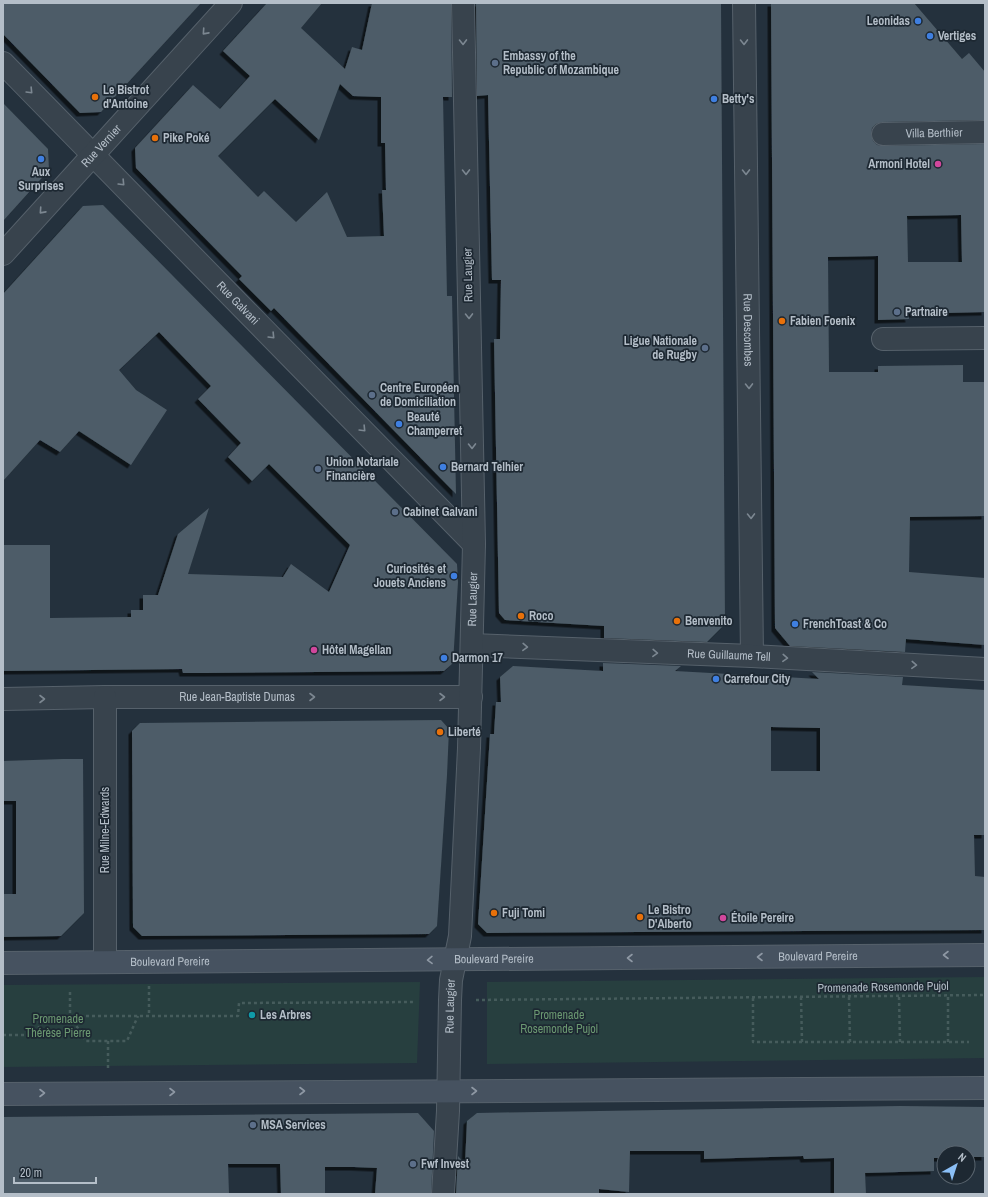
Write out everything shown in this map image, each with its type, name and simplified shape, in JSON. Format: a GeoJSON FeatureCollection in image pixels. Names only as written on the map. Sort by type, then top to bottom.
{"type":"FeatureCollection","features":[{"type":"Feature","properties":{"kind":"main road","name":"Boulevard Pereire"},"geometry":{"type":"LineString","coordinates":[[3,963],[985,955]]}},
{"type":"Feature","properties":{"kind":"main road"},"geometry":{"type":"LineString","coordinates":[[3,1094],[985,1088]]}},
{"type":"Feature","properties":{"kind":"street","name":"Rue Vernier"},"geometry":{"type":"LineString","coordinates":[[3,254],[231,3]]}},
{"type":"Feature","properties":{"kind":"street","name":"Rue Laugier"},"geometry":{"type":"LineString","coordinates":[[443,1194],[448,1091],[450,1000],[455,959],[460,936],[471,697],[474,544],[462,3]]}},
{"type":"Feature","properties":{"kind":"street","name":"Rue Descombes"},"geometry":{"type":"LineString","coordinates":[[744,3],[752,656]]}},
{"type":"Feature","properties":{"kind":"street","name":"Rue Galvani"},"geometry":{"type":"LineString","coordinates":[[3,63],[474,544]]}},
{"type":"Feature","properties":{"kind":"street","name":"Villa Berthier"},"geometry":{"type":"LineString","coordinates":[[883,134],[985,132]]}},
{"type":"Feature","properties":{"kind":"street"},"geometry":{"type":"LineString","coordinates":[[883,339],[985,338]]}},
{"type":"Feature","properties":{"kind":"street","name":"Rue Guillaume Tell"},"geometry":{"type":"LineString","coordinates":[[472,645],[752,656],[985,669]]}},
{"type":"Feature","properties":{"kind":"street","name":"Rue Jean-Baptiste Dumas"},"geometry":{"type":"LineString","coordinates":[[3,699],[106,697],[471,697]]}},
{"type":"Feature","properties":{"kind":"street","name":"Rue Milne-Edwards"},"geometry":{"type":"LineString","coordinates":[[104,962],[106,697]]}},
{"type":"Feature","properties":{"kind":"path"},"geometry":{"type":"LineString","coordinates":[[149,984],[149,1016]]}},
{"type":"Feature","properties":{"kind":"path"},"geometry":{"type":"LineString","coordinates":[[70,992],[70,1016],[86,1041],[127,1041],[138,1016]]}},
{"type":"Feature","properties":{"kind":"path","name":"Promenade Rosemonde Pujol"},"geometry":{"type":"LineString","coordinates":[[494,1000],[985,995]]}},
{"type":"Feature","properties":{"kind":"path"},"geometry":{"type":"LineString","coordinates":[[898,996],[900,1042]]}},
{"type":"Feature","properties":{"kind":"path"},"geometry":{"type":"LineString","coordinates":[[948,996],[948,1042]]}},
{"type":"Feature","properties":{"kind":"path"},"geometry":{"type":"LineString","coordinates":[[801,997],[802,1042]]}},
{"type":"Feature","properties":{"kind":"path"},"geometry":{"type":"LineString","coordinates":[[849,997],[850,1042]]}},
{"type":"Feature","properties":{"kind":"path"},"geometry":{"type":"LineString","coordinates":[[753,998],[753,1042],[969,1042]]}},
{"type":"Feature","properties":{"kind":"path"},"geometry":{"type":"LineString","coordinates":[[3,1035],[38,1035],[39,1016],[238,1016],[239,1002],[414,1002]]}},
{"type":"Feature","properties":{"kind":"path"},"geometry":{"type":"LineString","coordinates":[[108,1041],[108,1071]]}},
{"type":"Feature","properties":{"kind":"green space","name":"Promenade Rosemonde Pujol"},"geometry":{"type":"Polygon","coordinates":[[[985,977],[985,1058],[487,1064],[487,982],[985,977]]]}},
{"type":"Feature","properties":{"kind":"green space","name":"Promenade Thérèse Pierre"},"geometry":{"type":"Polygon","coordinates":[[[420,982],[417,1063],[3,1067],[3,985],[420,982]]]}},
{"type":"Feature","properties":{"kind":"building"},"geometry":{"type":"Polygon","coordinates":[[[3,3],[201,3],[101,112],[80,113],[3,34],[3,3]]]}},
{"type":"Feature","properties":{"kind":"building"},"geometry":{"type":"Polygon","coordinates":[[[267,3],[322,3],[301,28],[345,69],[352,47],[362,50],[372,3],[451,3],[452,97],[443,97],[447,296],[452,296],[456,494],[274,308],[271,311],[239,279],[242,276],[136,168],[135,148],[193,85],[220,109],[250,76],[223,51],[267,3]],[[340,84],[319,140],[275,99],[218,156],[258,197],[264,191],[296,222],[327,192],[347,237],[384,236],[382,190],[386,190],[385,143],[381,143],[381,97],[353,96],[340,84]]]}},
{"type":"Feature","properties":{"kind":"building"},"geometry":{"type":"Polygon","coordinates":[[[476,3],[721,3],[725,624],[707,642],[604,638],[604,626],[505,620],[499,613],[494,339],[500,339],[501,280],[492,280],[488,95],[477,96],[476,3]]]}},
{"type":"Feature","properties":{"kind":"building"},"geometry":{"type":"Polygon","coordinates":[[[771,3],[914,3],[962,59],[969,53],[985,72],[985,120],[883,122],[876,124],[872,128],[871,134],[873,141],[877,145],[883,146],[985,144],[985,312],[908,314],[909,319],[878,320],[878,256],[828,257],[829,372],[878,372],[878,366],[963,365],[963,382],[985,382],[985,516],[910,517],[909,572],[985,578],[985,645],[906,639],[905,652],[790,646],[775,628],[771,3]],[[961,215],[907,216],[908,262],[962,262],[961,215]]]}},
{"type":"Feature","properties":{"kind":"building"},"geometry":{"type":"Polygon","coordinates":[[[3,103],[48,149],[49,170],[3,221],[3,103]]]}},
{"type":"Feature","properties":{"kind":"building"},"geometry":{"type":"Polygon","coordinates":[[[103,205],[457,564],[458,582],[453,663],[444,671],[183,673],[182,669],[3,671],[3,545],[50,545],[50,618],[131,617],[131,610],[143,610],[143,595],[158,595],[178,534],[209,508],[188,574],[283,577],[291,564],[329,592],[350,545],[269,464],[252,481],[228,457],[241,443],[198,399],[211,386],[159,332],[119,370],[136,390],[167,410],[131,465],[79,431],[60,452],[40,440],[3,481],[3,294],[83,206],[103,205]]]}},
{"type":"Feature","properties":{"kind":"building"},"geometry":{"type":"Polygon","coordinates":[[[603,663],[681,666],[675,671],[819,679],[812,672],[903,677],[902,685],[985,690],[985,835],[974,835],[975,876],[985,877],[985,930],[487,933],[478,924],[490,734],[494,734],[496,702],[501,702],[500,677],[513,666],[603,671],[603,663]],[[771,727],[771,771],[820,771],[820,728],[771,727]]]}},
{"type":"Feature","properties":{"kind":"building"},"geometry":{"type":"Polygon","coordinates":[[[441,720],[449,729],[447,775],[437,926],[429,934],[142,936],[133,927],[132,731],[140,723],[441,720]]]}},
{"type":"Feature","properties":{"kind":"building"},"geometry":{"type":"Polygon","coordinates":[[[83,759],[84,913],[61,936],[3,937],[3,894],[16,894],[16,801],[3,801],[3,761],[83,759]]]}},
{"type":"Feature","properties":{"kind":"building"},"geometry":{"type":"Polygon","coordinates":[[[900,1106],[985,1107],[985,1157],[976,1157],[976,1145],[936,1145],[934,1171],[865,1173],[866,1194],[834,1194],[834,1158],[804,1159],[803,1156],[704,1159],[704,1151],[630,1151],[629,1192],[599,1189],[599,1194],[456,1194],[458,1156],[465,1164],[467,1121],[477,1113],[900,1106]]]}},
{"type":"Feature","properties":{"kind":"building"},"geometry":{"type":"Polygon","coordinates":[[[418,1113],[434,1131],[431,1194],[375,1194],[377,1168],[325,1167],[325,1194],[281,1194],[280,1164],[228,1164],[229,1194],[3,1194],[3,1117],[418,1113]]]}},
{"type":"Feature","properties":{"kind":"place","name":"Leonidas"},"geometry":{"type":"Point","coordinates":[918,21]}},
{"type":"Feature","properties":{"kind":"place","name":"Vertiges"},"geometry":{"type":"Point","coordinates":[930,36]}},
{"type":"Feature","properties":{"kind":"place","name":"Embassy of the Republic of Mozambique"},"geometry":{"type":"Point","coordinates":[495,63]}},
{"type":"Feature","properties":{"kind":"place","name":"Le Bistrot d'Antoine"},"geometry":{"type":"Point","coordinates":[95,97]}},
{"type":"Feature","properties":{"kind":"place","name":"Betty's"},"geometry":{"type":"Point","coordinates":[714,99]}},
{"type":"Feature","properties":{"kind":"place","name":"Pike Poké"},"geometry":{"type":"Point","coordinates":[155,138]}},
{"type":"Feature","properties":{"kind":"place","name":"Aux Surprises"},"geometry":{"type":"Point","coordinates":[41,159]}},
{"type":"Feature","properties":{"kind":"place","name":"Armoni Hotel"},"geometry":{"type":"Point","coordinates":[938,164]}},
{"type":"Feature","properties":{"kind":"place","name":"Partnaire"},"geometry":{"type":"Point","coordinates":[897,312]}},
{"type":"Feature","properties":{"kind":"place","name":"Fabien Foenix"},"geometry":{"type":"Point","coordinates":[782,321]}},
{"type":"Feature","properties":{"kind":"place","name":"Ligue Nationale de Rugby"},"geometry":{"type":"Point","coordinates":[705,348]}},
{"type":"Feature","properties":{"kind":"place","name":"Centre Européen de Domiciliation"},"geometry":{"type":"Point","coordinates":[372,395]}},
{"type":"Feature","properties":{"kind":"place","name":"Beauté Champerret"},"geometry":{"type":"Point","coordinates":[399,424]}},
{"type":"Feature","properties":{"kind":"place","name":"Bernard Telhier"},"geometry":{"type":"Point","coordinates":[443,467]}},
{"type":"Feature","properties":{"kind":"place","name":"Union Notariale Financière"},"geometry":{"type":"Point","coordinates":[318,469]}},
{"type":"Feature","properties":{"kind":"place","name":"Cabinet Galvani"},"geometry":{"type":"Point","coordinates":[395,512]}},
{"type":"Feature","properties":{"kind":"place","name":"Curiosités et Jouets Anciens"},"geometry":{"type":"Point","coordinates":[454,576]}},
{"type":"Feature","properties":{"kind":"place","name":"Roco"},"geometry":{"type":"Point","coordinates":[521,616]}},
{"type":"Feature","properties":{"kind":"place","name":"Benvenito"},"geometry":{"type":"Point","coordinates":[677,621]}},
{"type":"Feature","properties":{"kind":"place","name":"FrenchToast & Co"},"geometry":{"type":"Point","coordinates":[795,624]}},
{"type":"Feature","properties":{"kind":"place","name":"Hôtel Magellan"},"geometry":{"type":"Point","coordinates":[314,650]}},
{"type":"Feature","properties":{"kind":"place","name":"Darmon 17"},"geometry":{"type":"Point","coordinates":[444,658]}},
{"type":"Feature","properties":{"kind":"place","name":"Carrefour City"},"geometry":{"type":"Point","coordinates":[716,679]}},
{"type":"Feature","properties":{"kind":"place","name":"Liberté"},"geometry":{"type":"Point","coordinates":[440,732]}},
{"type":"Feature","properties":{"kind":"place","name":"Fuji Tomi"},"geometry":{"type":"Point","coordinates":[494,913]}},
{"type":"Feature","properties":{"kind":"place","name":"Le Bistro D'Alberto"},"geometry":{"type":"Point","coordinates":[640,917]}},
{"type":"Feature","properties":{"kind":"place","name":"Étoile Pereire"},"geometry":{"type":"Point","coordinates":[723,918]}},
{"type":"Feature","properties":{"kind":"place","name":"Les Arbres"},"geometry":{"type":"Point","coordinates":[252,1015]}},
{"type":"Feature","properties":{"kind":"place","name":"MSA Services"},"geometry":{"type":"Point","coordinates":[253,1125]}},
{"type":"Feature","properties":{"kind":"place","name":"Fwf Invest"},"geometry":{"type":"Point","coordinates":[413,1164]}}]}
